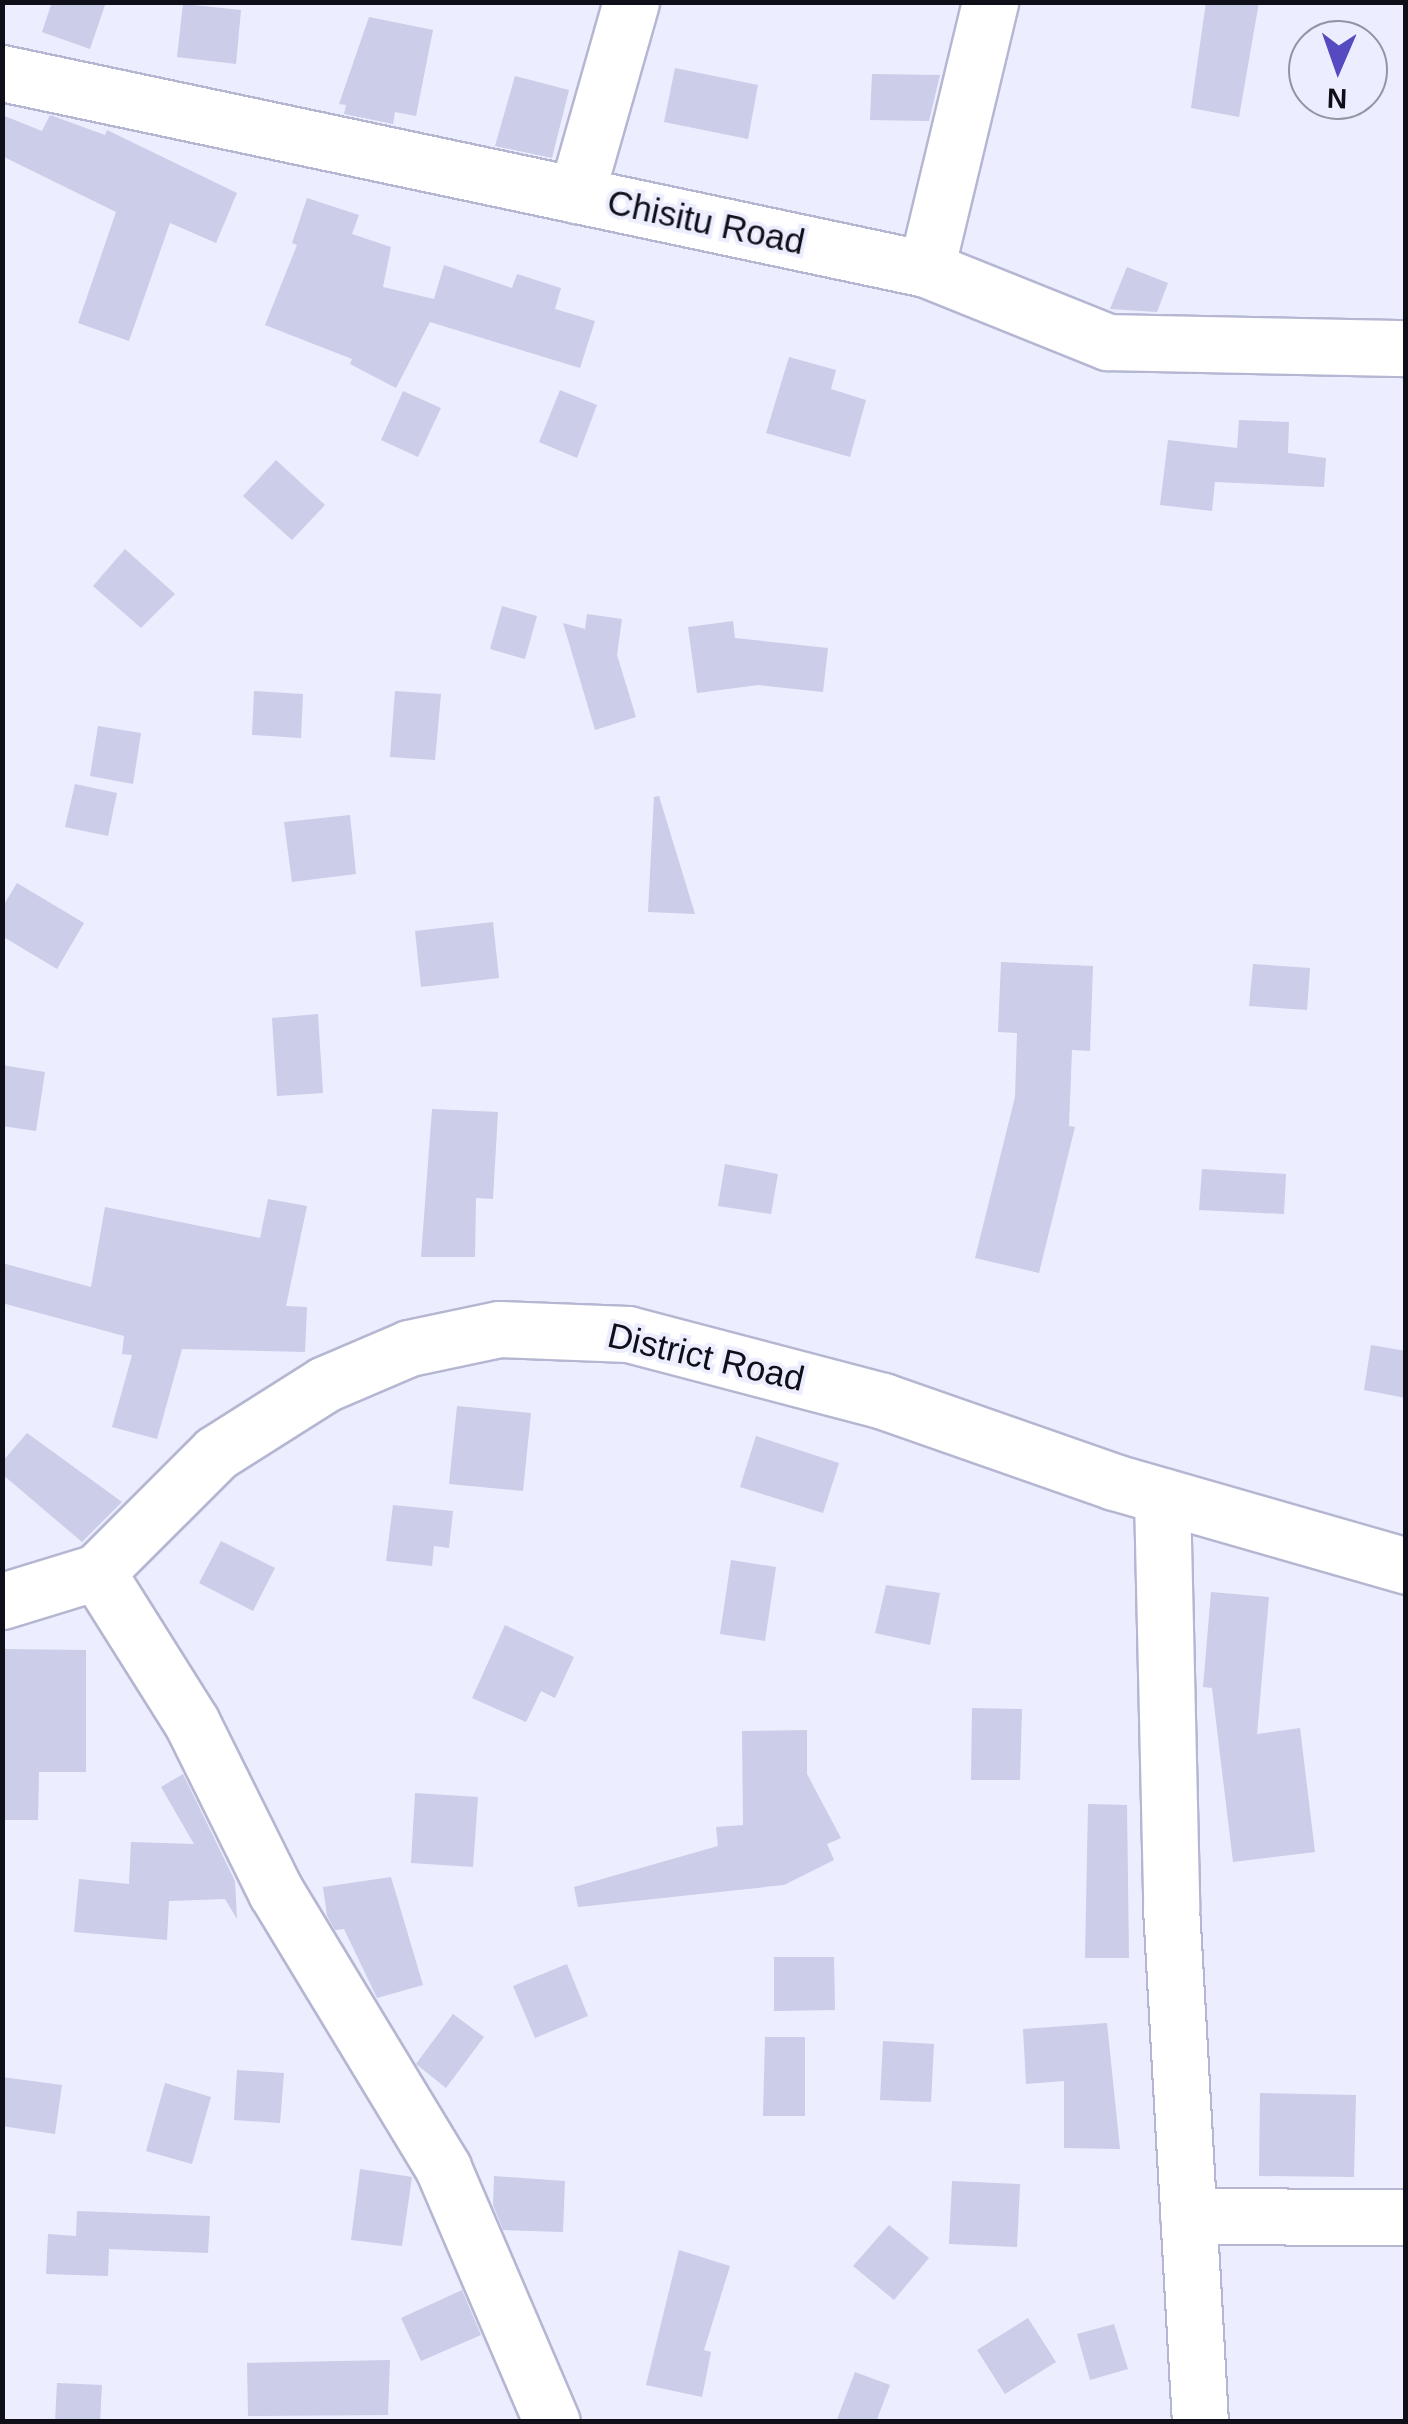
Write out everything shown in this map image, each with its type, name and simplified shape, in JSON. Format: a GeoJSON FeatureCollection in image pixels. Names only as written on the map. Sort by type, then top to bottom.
{"type":"FeatureCollection","features":[{"type":"Feature","properties":{"kind":"street"},"geometry":{"type":"LineString","coordinates":[[576,195],[631,2]]}},
{"type":"Feature","properties":{"kind":"street"},"geometry":{"type":"LineString","coordinates":[[926,269],[990,2]]}},
{"type":"Feature","properties":{"kind":"street","name":"Chisitu Road"},"geometry":{"type":"LineString","coordinates":[[2,73],[926,269],[1108,342],[1406,348]]}},
{"type":"Feature","properties":{"kind":"street","name":"District Road"},"geometry":{"type":"LineString","coordinates":[[2,1601],[97,1572],[216,1454],[324,1384],[409,1348],[499,1329],[628,1334],[883,1400],[1162,1496],[1406,1566]]}},
{"type":"Feature","properties":{"kind":"street"},"geometry":{"type":"LineString","coordinates":[[1162,1496],[1170,1906],[1200,2422]]}},
{"type":"Feature","properties":{"kind":"street"},"geometry":{"type":"LineString","coordinates":[[97,1572],[192,1722],[276,1892],[443,2168],[552,2422]]}},
{"type":"Feature","properties":{"kind":"street"},"geometry":{"type":"LineString","coordinates":[[1188,2216],[1406,2218]]}},
{"type":"Feature","properties":{"kind":"building"},"geometry":{"type":"Polygon","coordinates":[[[52,2],[106,2],[90,49],[42,32],[52,2]]]}},
{"type":"Feature","properties":{"kind":"building"},"geometry":{"type":"Polygon","coordinates":[[[1206,2],[1259,2],[1239,117],[1191,108],[1206,2]]]}},
{"type":"Feature","properties":{"kind":"building"},"geometry":{"type":"Polygon","coordinates":[[[183,4],[241,10],[236,64],[177,57],[183,4]]]}},
{"type":"Feature","properties":{"kind":"building"},"geometry":{"type":"Polygon","coordinates":[[[369,17],[433,30],[416,116],[395,112],[393,124],[344,114],[346,105],[339,104],[369,17]]]}},
{"type":"Feature","properties":{"kind":"building"},"geometry":{"type":"Polygon","coordinates":[[[675,68],[758,85],[748,139],[664,122],[675,68]]]}},
{"type":"Feature","properties":{"kind":"building"},"geometry":{"type":"Polygon","coordinates":[[[872,74],[940,75],[929,121],[870,120],[872,74]]]}},
{"type":"Feature","properties":{"kind":"building"},"geometry":{"type":"Polygon","coordinates":[[[515,76],[569,90],[552,158],[495,146],[515,76]]]}},
{"type":"Feature","properties":{"kind":"building"},"geometry":{"type":"Polygon","coordinates":[[[2,115],[42,131],[50,115],[105,135],[107,130],[237,193],[216,243],[170,223],[129,341],[78,323],[116,212],[2,156],[2,115]]]}},
{"type":"Feature","properties":{"kind":"building"},"geometry":{"type":"Polygon","coordinates":[[[307,198],[359,215],[352,234],[391,247],[383,287],[434,299],[444,265],[512,288],[517,274],[561,288],[555,309],[595,321],[580,368],[430,322],[396,388],[350,364],[352,359],[265,325],[297,245],[292,243],[307,198]]]}},
{"type":"Feature","properties":{"kind":"building"},"geometry":{"type":"Polygon","coordinates":[[[1127,267],[1168,283],[1157,312],[1110,309],[1127,267]]]}},
{"type":"Feature","properties":{"kind":"building"},"geometry":{"type":"Polygon","coordinates":[[[789,357],[836,370],[831,389],[866,400],[850,457],[766,433],[789,357]]]}},
{"type":"Feature","properties":{"kind":"building"},"geometry":{"type":"Polygon","coordinates":[[[560,390],[597,405],[577,458],[539,442],[560,390]]]}},
{"type":"Feature","properties":{"kind":"building"},"geometry":{"type":"Polygon","coordinates":[[[403,391],[441,408],[418,457],[381,440],[403,391]]]}},
{"type":"Feature","properties":{"kind":"building"},"geometry":{"type":"Polygon","coordinates":[[[1239,420],[1289,422],[1288,453],[1326,458],[1324,487],[1215,482],[1212,511],[1160,505],[1168,440],[1237,448],[1239,420]]]}},
{"type":"Feature","properties":{"kind":"building"},"geometry":{"type":"Polygon","coordinates":[[[276,460],[325,505],[292,540],[243,496],[276,460]]]}},
{"type":"Feature","properties":{"kind":"building"},"geometry":{"type":"Polygon","coordinates":[[[125,549],[175,594],[141,628],[93,586],[125,549]]]}},
{"type":"Feature","properties":{"kind":"building"},"geometry":{"type":"Polygon","coordinates":[[[502,606],[537,616],[525,659],[490,649],[502,606]]]}},
{"type":"Feature","properties":{"kind":"building"},"geometry":{"type":"Polygon","coordinates":[[[587,614],[622,619],[617,655],[636,717],[595,730],[563,623],[585,629],[587,614]]]}},
{"type":"Feature","properties":{"kind":"building"},"geometry":{"type":"Polygon","coordinates":[[[733,621],[735,638],[828,648],[823,692],[758,685],[697,693],[688,627],[733,621]]]}},
{"type":"Feature","properties":{"kind":"building"},"geometry":{"type":"Polygon","coordinates":[[[254,691],[303,694],[301,738],[252,735],[254,691]]]}},
{"type":"Feature","properties":{"kind":"building"},"geometry":{"type":"Polygon","coordinates":[[[395,691],[441,694],[435,760],[390,757],[395,691]]]}},
{"type":"Feature","properties":{"kind":"building"},"geometry":{"type":"Polygon","coordinates":[[[98,726],[141,733],[133,784],[90,776],[98,726]]]}},
{"type":"Feature","properties":{"kind":"building"},"geometry":{"type":"Polygon","coordinates":[[[75,784],[117,793],[108,836],[65,827],[75,784]]]}},
{"type":"Feature","properties":{"kind":"building"},"geometry":{"type":"Polygon","coordinates":[[[659,796],[695,914],[648,912],[654,797],[659,796]]]}},
{"type":"Feature","properties":{"kind":"building"},"geometry":{"type":"Polygon","coordinates":[[[350,815],[356,874],[292,882],[284,822],[350,815]]]}},
{"type":"Feature","properties":{"kind":"building"},"geometry":{"type":"Polygon","coordinates":[[[17,883],[84,923],[57,969],[2,936],[2,908],[17,883]]]}},
{"type":"Feature","properties":{"kind":"building"},"geometry":{"type":"Polygon","coordinates":[[[493,922],[499,978],[421,987],[415,931],[493,922]]]}},
{"type":"Feature","properties":{"kind":"building"},"geometry":{"type":"Polygon","coordinates":[[[1001,962],[1093,966],[1090,1051],[1072,1050],[1069,1126],[1075,1127],[1039,1273],[975,1258],[1015,1097],[1017,1033],[998,1032],[1001,962]]]}},
{"type":"Feature","properties":{"kind":"building"},"geometry":{"type":"Polygon","coordinates":[[[1253,964],[1310,968],[1307,1010],[1249,1006],[1253,964]]]}},
{"type":"Feature","properties":{"kind":"building"},"geometry":{"type":"Polygon","coordinates":[[[318,1014],[323,1093],[277,1096],[272,1018],[318,1014]]]}},
{"type":"Feature","properties":{"kind":"building"},"geometry":{"type":"Polygon","coordinates":[[[2,1065],[45,1072],[36,1131],[2,1126],[2,1065]]]}},
{"type":"Feature","properties":{"kind":"building"},"geometry":{"type":"Polygon","coordinates":[[[432,1109],[498,1112],[493,1199],[476,1198],[475,1257],[421,1257],[432,1109]]]}},
{"type":"Feature","properties":{"kind":"building"},"geometry":{"type":"Polygon","coordinates":[[[725,1164],[778,1174],[771,1214],[718,1206],[725,1164]]]}},
{"type":"Feature","properties":{"kind":"building"},"geometry":{"type":"Polygon","coordinates":[[[1202,1169],[1286,1174],[1284,1214],[1199,1210],[1202,1169]]]}},
{"type":"Feature","properties":{"kind":"building"},"geometry":{"type":"Polygon","coordinates":[[[268,1199],[307,1206],[286,1306],[307,1307],[305,1352],[182,1349],[157,1439],[112,1427],[132,1355],[122,1354],[124,1336],[2,1303],[2,1263],[91,1287],[105,1207],[260,1238],[268,1199]]]}},
{"type":"Feature","properties":{"kind":"building"},"geometry":{"type":"Polygon","coordinates":[[[1371,1345],[1406,1351],[1406,1398],[1364,1390],[1371,1345]]]}},
{"type":"Feature","properties":{"kind":"building"},"geometry":{"type":"Polygon","coordinates":[[[457,1406],[531,1413],[523,1491],[449,1484],[457,1406]]]}},
{"type":"Feature","properties":{"kind":"building"},"geometry":{"type":"Polygon","coordinates":[[[27,1433],[122,1502],[82,1542],[2,1474],[2,1462],[27,1433]]]}},
{"type":"Feature","properties":{"kind":"building"},"geometry":{"type":"Polygon","coordinates":[[[756,1436],[839,1463],[823,1513],[740,1487],[756,1436]]]}},
{"type":"Feature","properties":{"kind":"building"},"geometry":{"type":"Polygon","coordinates":[[[393,1505],[453,1511],[449,1548],[434,1546],[432,1566],[386,1561],[393,1505]]]}},
{"type":"Feature","properties":{"kind":"building"},"geometry":{"type":"Polygon","coordinates":[[[221,1541],[275,1568],[253,1611],[199,1583],[221,1541]]]}},
{"type":"Feature","properties":{"kind":"building"},"geometry":{"type":"Polygon","coordinates":[[[731,1560],[776,1567],[765,1641],[720,1634],[731,1560]]]}},
{"type":"Feature","properties":{"kind":"building"},"geometry":{"type":"Polygon","coordinates":[[[886,1585],[940,1593],[930,1645],[875,1633],[886,1585]]]}},
{"type":"Feature","properties":{"kind":"building"},"geometry":{"type":"Polygon","coordinates":[[[1211,1592],[1269,1597],[1257,1734],[1300,1728],[1315,1852],[1233,1862],[1212,1688],[1203,1687],[1211,1592]]]}},
{"type":"Feature","properties":{"kind":"building"},"geometry":{"type":"Polygon","coordinates":[[[505,1625],[574,1657],[555,1698],[541,1691],[526,1722],[472,1698],[505,1625]]]}},
{"type":"Feature","properties":{"kind":"building"},"geometry":{"type":"Polygon","coordinates":[[[2,1649],[86,1650],[86,1772],[39,1772],[38,1820],[2,1820],[2,1649]]]}},
{"type":"Feature","properties":{"kind":"building"},"geometry":{"type":"Polygon","coordinates":[[[972,1708],[1022,1709],[1020,1780],[971,1780],[972,1708]]]}},
{"type":"Feature","properties":{"kind":"building"},"geometry":{"type":"Polygon","coordinates":[[[807,1730],[807,1774],[841,1838],[827,1844],[834,1860],[784,1885],[578,1907],[574,1887],[718,1846],[716,1827],[743,1825],[742,1731],[807,1730]]]}},
{"type":"Feature","properties":{"kind":"building"},"geometry":{"type":"Polygon","coordinates":[[[183,1774],[235,1881],[237,1919],[225,1899],[169,1901],[167,1940],[74,1932],[79,1879],[129,1884],[131,1842],[194,1844],[161,1787],[183,1774]]]}},
{"type":"Feature","properties":{"kind":"building"},"geometry":{"type":"Polygon","coordinates":[[[415,1793],[478,1797],[473,1867],[411,1863],[415,1793]]]}},
{"type":"Feature","properties":{"kind":"building"},"geometry":{"type":"Polygon","coordinates":[[[1088,1804],[1127,1805],[1129,1958],[1085,1958],[1088,1804]]]}},
{"type":"Feature","properties":{"kind":"building"},"geometry":{"type":"Polygon","coordinates":[[[391,1877],[423,1985],[377,1998],[344,1929],[335,1930],[327,1916],[323,1887],[391,1877]]]}},
{"type":"Feature","properties":{"kind":"building"},"geometry":{"type":"Polygon","coordinates":[[[774,1957],[834,1957],[835,2010],[774,2011],[774,1957]]]}},
{"type":"Feature","properties":{"kind":"building"},"geometry":{"type":"Polygon","coordinates":[[[567,1964],[588,2016],[535,2038],[513,1986],[567,1964]]]}},
{"type":"Feature","properties":{"kind":"building"},"geometry":{"type":"Polygon","coordinates":[[[453,2014],[484,2037],[446,2088],[416,2064],[453,2014]]]}},
{"type":"Feature","properties":{"kind":"building"},"geometry":{"type":"Polygon","coordinates":[[[1107,2023],[1120,2149],[1064,2148],[1064,2081],[1026,2084],[1023,2029],[1107,2023]]]}},
{"type":"Feature","properties":{"kind":"building"},"geometry":{"type":"Polygon","coordinates":[[[765,2037],[805,2037],[805,2116],[763,2116],[765,2037]]]}},
{"type":"Feature","properties":{"kind":"building"},"geometry":{"type":"Polygon","coordinates":[[[883,2041],[934,2044],[931,2102],[880,2100],[883,2041]]]}},
{"type":"Feature","properties":{"kind":"building"},"geometry":{"type":"Polygon","coordinates":[[[237,2070],[284,2073],[280,2123],[234,2120],[237,2070]]]}},
{"type":"Feature","properties":{"kind":"building"},"geometry":{"type":"Polygon","coordinates":[[[2,2077],[62,2085],[55,2134],[2,2126],[2,2077]]]}},
{"type":"Feature","properties":{"kind":"building"},"geometry":{"type":"Polygon","coordinates":[[[165,2083],[211,2097],[192,2164],[146,2151],[165,2083]]]}},
{"type":"Feature","properties":{"kind":"building"},"geometry":{"type":"Polygon","coordinates":[[[1260,2093],[1356,2095],[1354,2177],[1259,2176],[1260,2093]]]}},
{"type":"Feature","properties":{"kind":"building"},"geometry":{"type":"Polygon","coordinates":[[[360,2169],[412,2177],[402,2246],[351,2240],[360,2169]]]}},
{"type":"Feature","properties":{"kind":"building"},"geometry":{"type":"Polygon","coordinates":[[[494,2176],[565,2181],[563,2232],[503,2230],[493,2205],[494,2176]]]}},
{"type":"Feature","properties":{"kind":"building"},"geometry":{"type":"Polygon","coordinates":[[[952,2181],[1020,2184],[1017,2247],[949,2244],[952,2181]]]}},
{"type":"Feature","properties":{"kind":"building"},"geometry":{"type":"Polygon","coordinates":[[[77,2211],[210,2216],[208,2253],[109,2249],[108,2276],[46,2274],[48,2234],[76,2236],[77,2211]]]}},
{"type":"Feature","properties":{"kind":"building"},"geometry":{"type":"Polygon","coordinates":[[[889,2225],[929,2258],[894,2300],[853,2266],[889,2225]]]}},
{"type":"Feature","properties":{"kind":"building"},"geometry":{"type":"Polygon","coordinates":[[[679,2250],[730,2266],[704,2350],[711,2352],[702,2397],[646,2385],[679,2250]]]}},
{"type":"Feature","properties":{"kind":"building"},"geometry":{"type":"Polygon","coordinates":[[[462,2290],[481,2335],[421,2361],[401,2318],[462,2290]]]}},
{"type":"Feature","properties":{"kind":"building"},"geometry":{"type":"Polygon","coordinates":[[[1028,2318],[1056,2362],[1005,2394],[977,2350],[1028,2318]]]}},
{"type":"Feature","properties":{"kind":"building"},"geometry":{"type":"Polygon","coordinates":[[[1114,2324],[1128,2369],[1090,2380],[1077,2334],[1114,2324]]]}},
{"type":"Feature","properties":{"kind":"building"},"geometry":{"type":"Polygon","coordinates":[[[390,2360],[388,2415],[248,2416],[247,2363],[390,2360]]]}},
{"type":"Feature","properties":{"kind":"building"},"geometry":{"type":"Polygon","coordinates":[[[855,2372],[890,2385],[876,2422],[836,2422],[855,2372]]]}},
{"type":"Feature","properties":{"kind":"building"},"geometry":{"type":"Polygon","coordinates":[[[57,2383],[102,2385],[100,2422],[55,2422],[57,2383]]]}}]}
